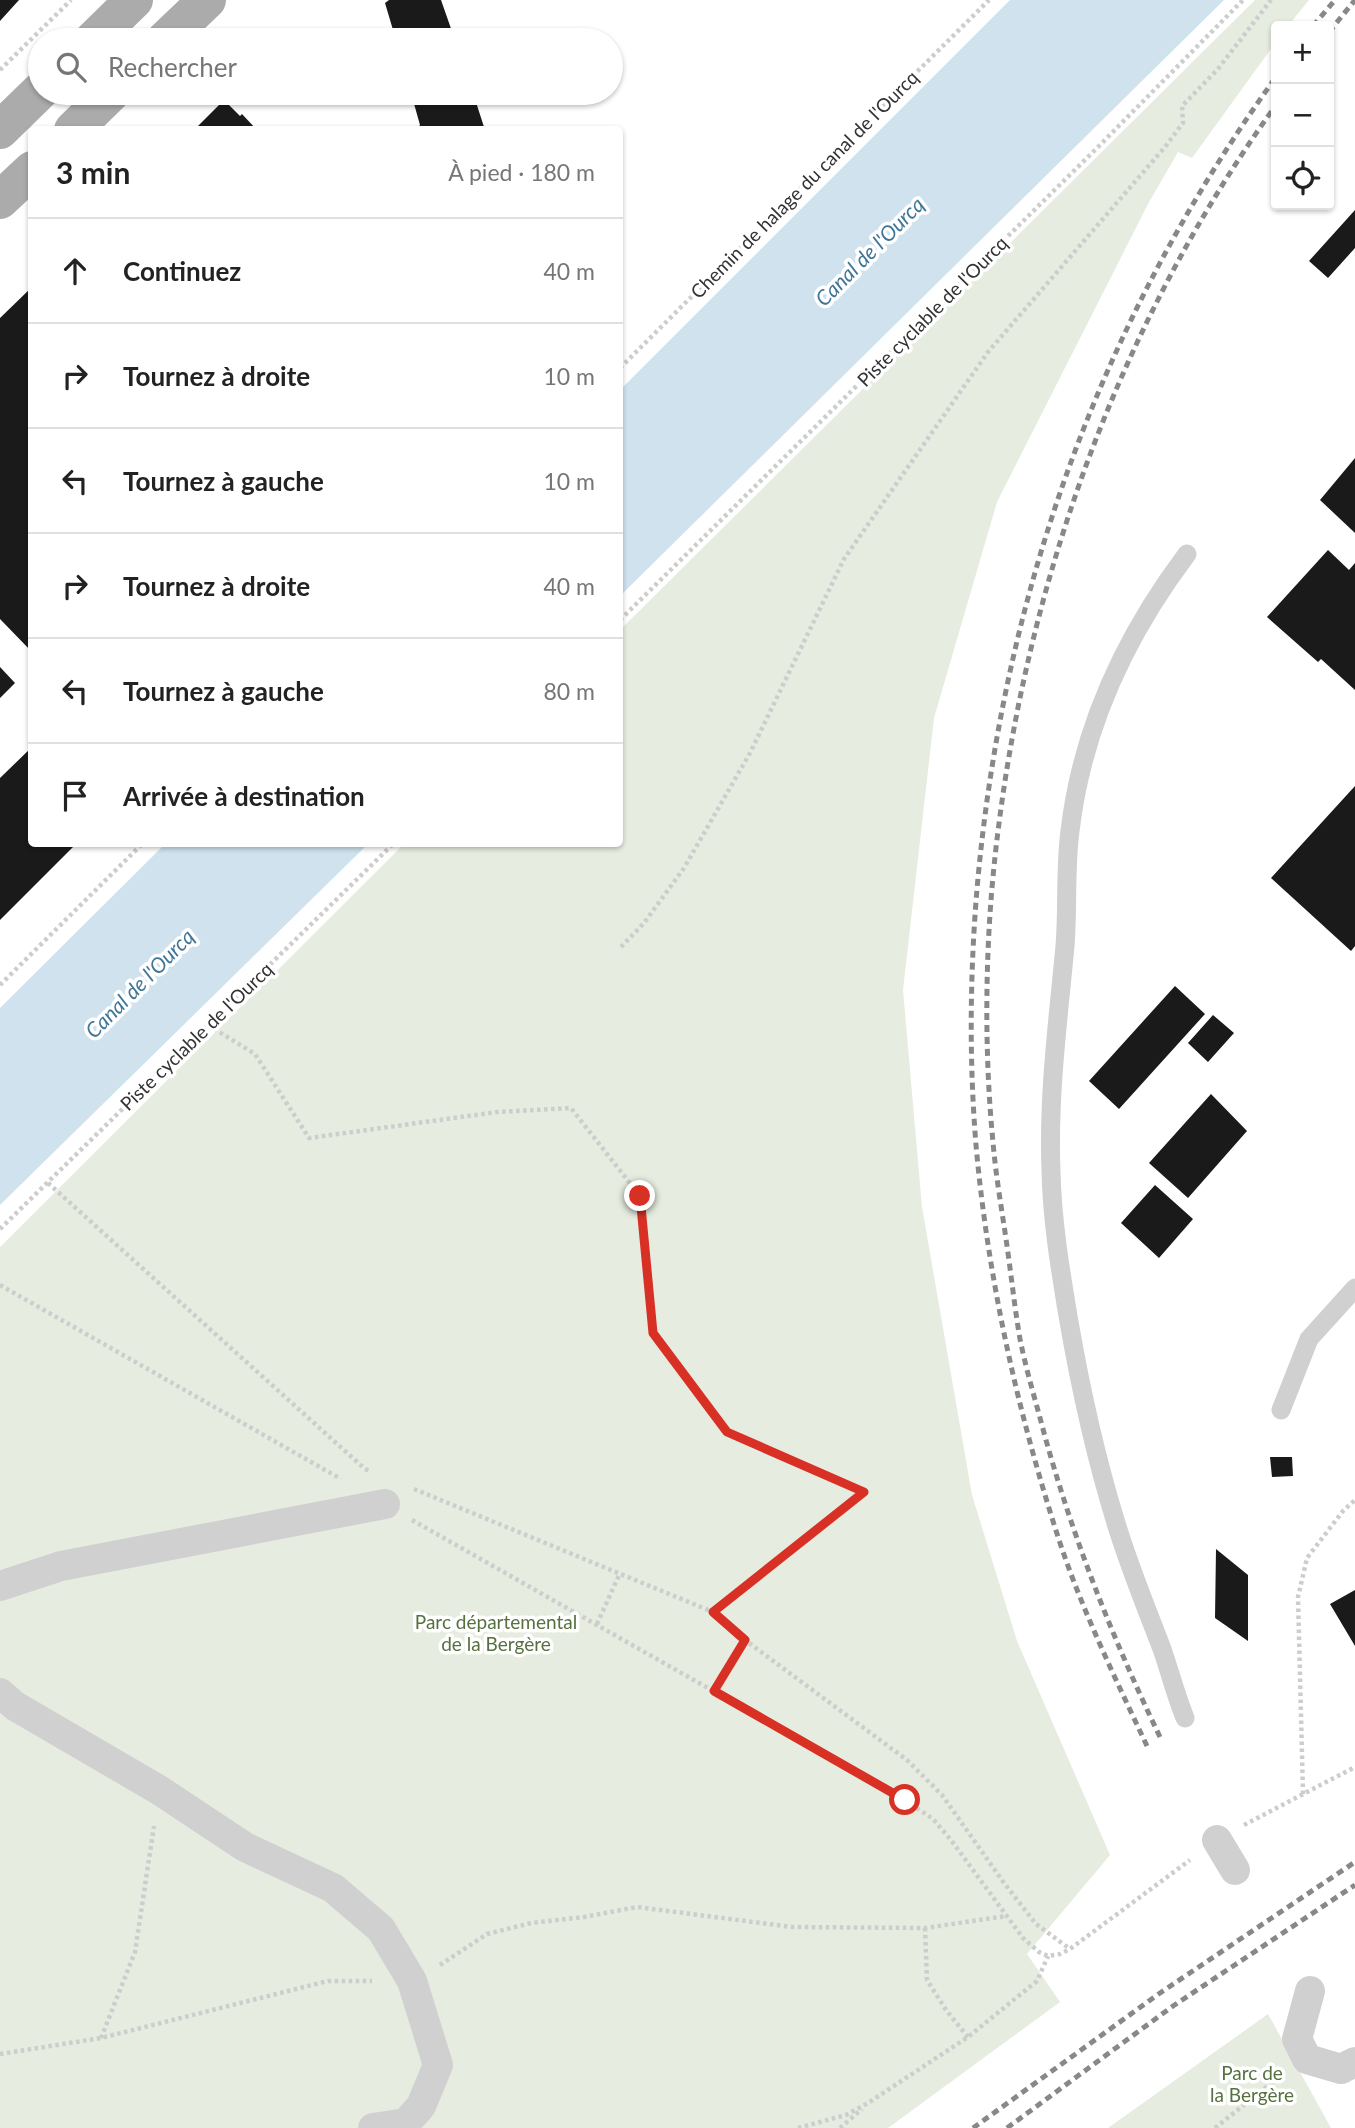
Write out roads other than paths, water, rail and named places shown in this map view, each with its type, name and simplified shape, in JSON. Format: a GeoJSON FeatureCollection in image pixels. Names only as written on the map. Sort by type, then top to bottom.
{"type":"FeatureCollection","features":[{"type":"Feature","properties":{"kind":"main road"},"geometry":{"type":"LineString","coordinates":[[105,28],[134,0]]}},
{"type":"Feature","properties":{"kind":"main road"},"geometry":{"type":"LineString","coordinates":[[178,28],[207,0]]}},
{"type":"Feature","properties":{"kind":"main road"},"geometry":{"type":"LineString","coordinates":[[0,130],[28,103]]}},
{"type":"Feature","properties":{"kind":"main road"},"geometry":{"type":"LineString","coordinates":[[77,126],[99,105]]}},
{"type":"Feature","properties":{"kind":"main road"},"geometry":{"type":"LineString","coordinates":[[0,200],[28,174]]}},
{"type":"Feature","properties":{"kind":"street"},"geometry":{"type":"LineString","coordinates":[[0,1586],[61,1566],[395,1495]]}},
{"type":"Feature","properties":{"kind":"street"},"geometry":{"type":"LineString","coordinates":[[0,1693],[15,1706],[159,1790],[245,1847],[333,1888],[381,1929],[412,1981],[438,2065],[421,2106],[406,2123],[373,2128]]}},
{"type":"Feature","properties":{"kind":"street"},"geometry":{"type":"LineString","coordinates":[[1217,1840],[1235,1870]]}},
{"type":"Feature","properties":{"kind":"street"},"geometry":{"type":"LineString","coordinates":[[1310,1991],[1297,2039],[1307,2059],[1341,2069],[1355,2062]]}},
{"type":"Feature","properties":{"kind":"lane"},"geometry":{"type":"LineString","coordinates":[[1185,1718],[1116,1523],[1095,1448],[1076,1365],[1064,1293],[1054,1225],[1050,1168],[1053,1079],[1068,915],[1066,883],[1076,786],[1095,722],[1124,653],[1161,588],[1186,554]]}},
{"type":"Feature","properties":{"kind":"lane"},"geometry":{"type":"LineString","coordinates":[[1281,1410],[1309,1339],[1355,1289]]}},
{"type":"Feature","properties":{"kind":"water","name":"Canal de l'Ourcq"},"geometry":{"type":"Polygon","coordinates":[[[1010,0],[1224,0],[623,593],[623,387],[1010,0]]]}},
{"type":"Feature","properties":{"kind":"water","name":"Canal de l'Ourcq"},"geometry":{"type":"Polygon","coordinates":[[[162,847],[365,847],[0,1205],[0,1008],[162,847]]]}},
{"type":"Feature","properties":{"kind":"railway"},"geometry":{"type":"LineString","coordinates":[[1317,21],[1335,0]]}},
{"type":"Feature","properties":{"kind":"railway"},"geometry":{"type":"LineString","coordinates":[[1334,26],[1355,0]]}},
{"type":"Feature","properties":{"kind":"railway"},"geometry":{"type":"LineString","coordinates":[[1147,1746],[1089,1620],[1060,1543],[1018,1396],[997,1296],[981,1196],[972,1081],[971,1017],[977,889],[990,779],[1010,671],[1037,565],[1071,462],[1112,362],[1160,264],[1214,169],[1271,84]]}},
{"type":"Feature","properties":{"kind":"railway"},"geometry":{"type":"LineString","coordinates":[[1160,1737],[1107,1619],[1077,1538],[1050,1456],[1020,1339],[996,1170],[990,1107],[987,1000],[989,927],[995,857],[1009,757],[1029,657],[1055,559],[1087,463],[1125,369],[1170,277],[1220,189],[1271,112]]}},
{"type":"Feature","properties":{"kind":"railway"},"geometry":{"type":"LineString","coordinates":[[973,2128],[1160,1993],[1355,1862]]}},
{"type":"Feature","properties":{"kind":"railway"},"geometry":{"type":"LineString","coordinates":[[1007,2128],[1173,2006],[1355,1885]]}},
{"type":"Feature","properties":{"kind":"park label","name":"Parc départemental de la Bergère"},"geometry":{"type":"Point","coordinates":[496,1632]}},
{"type":"Feature","properties":{"kind":"park label","name":"Parc de la Bergère"},"geometry":{"type":"Point","coordinates":[1252,2083]}}]}
